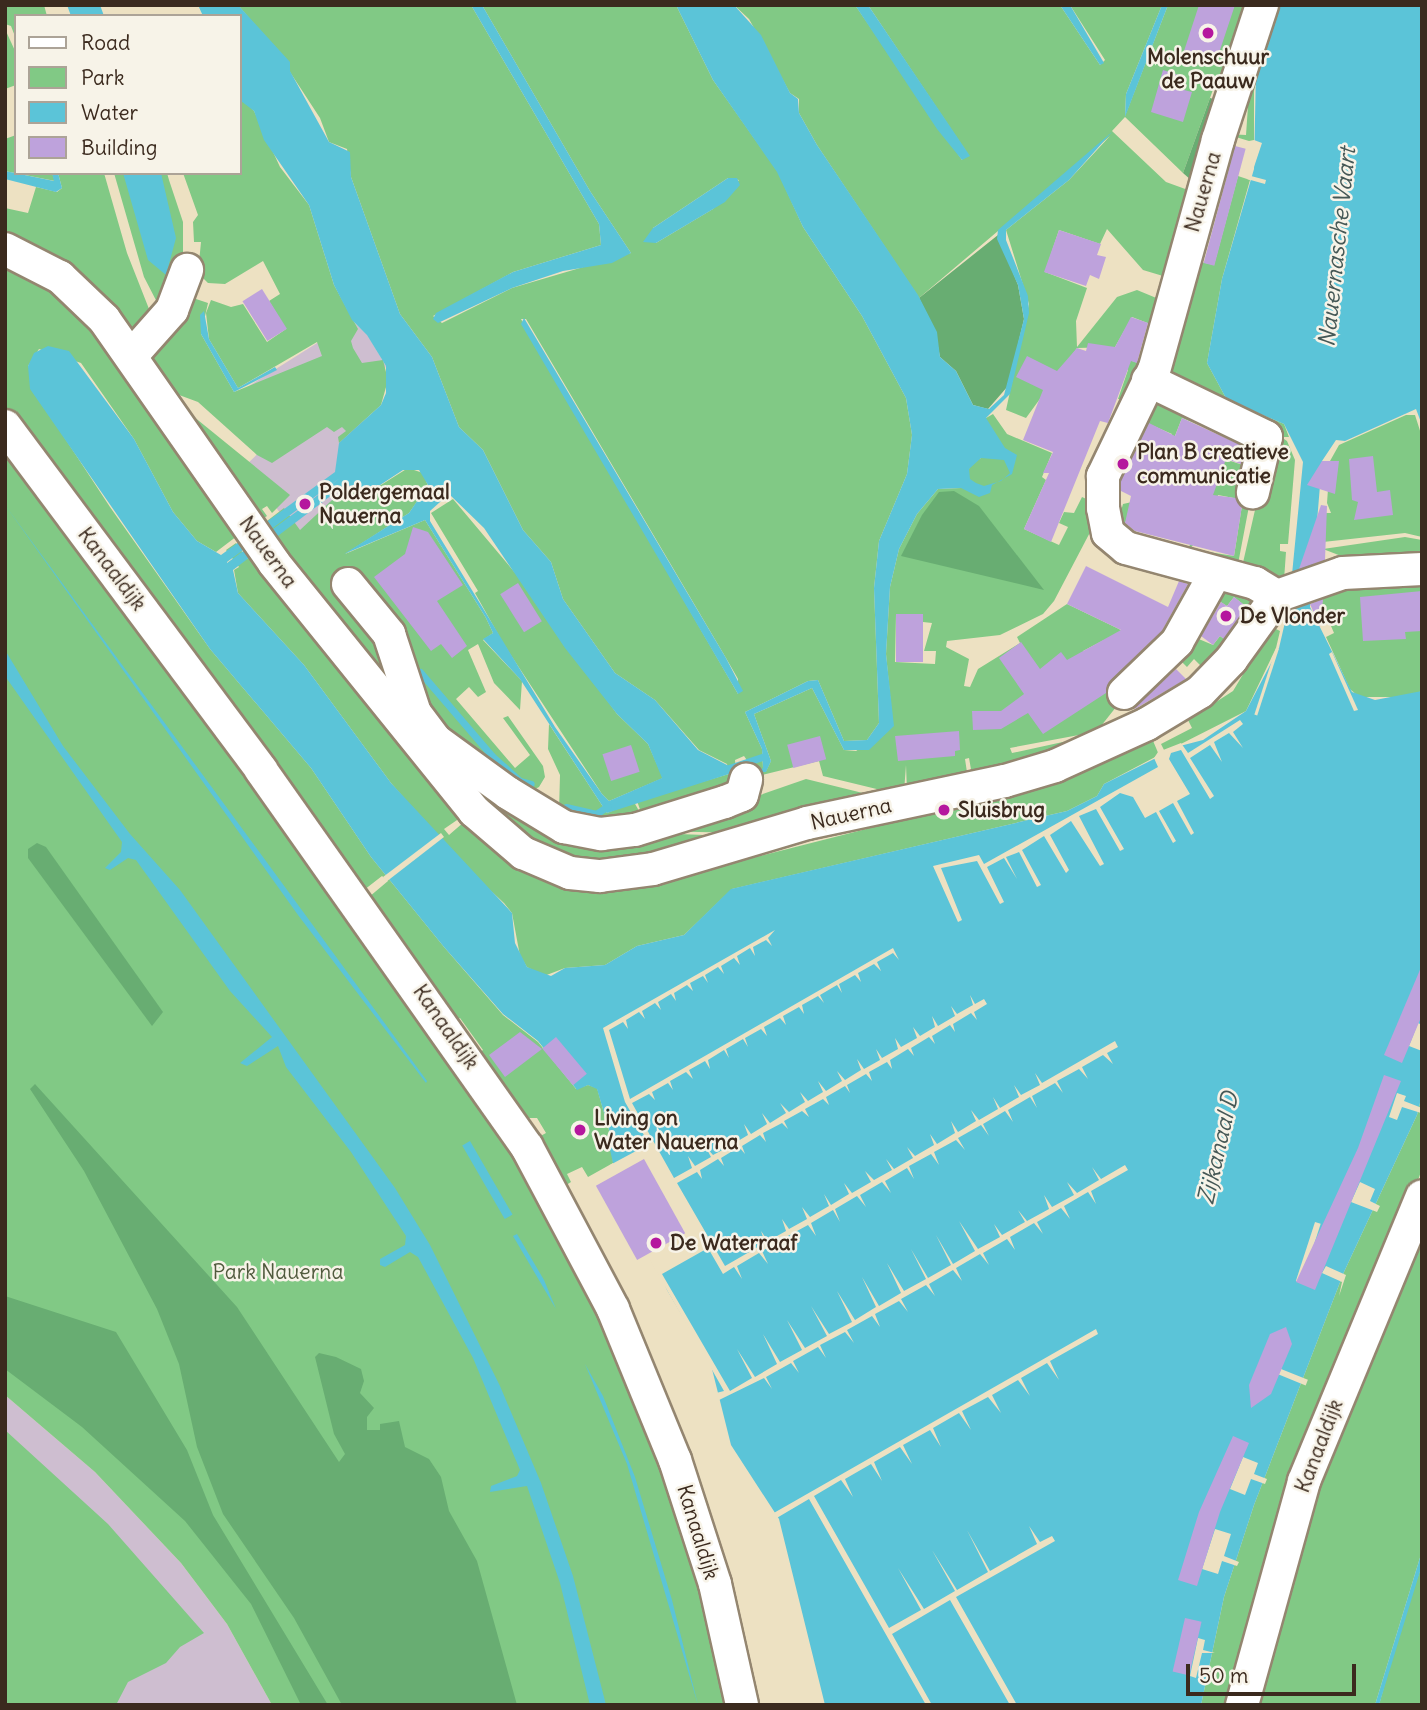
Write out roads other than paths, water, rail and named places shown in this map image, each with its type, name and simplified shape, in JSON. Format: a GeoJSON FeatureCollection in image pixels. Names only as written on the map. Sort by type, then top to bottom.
{"type":"FeatureCollection","features":[{"type":"Feature","properties":{"kind":"street","name":"Nauerna"},"geometry":{"type":"LineString","coordinates":[[5,249],[60,277],[104,319],[133,354],[274,563],[421,735],[482,819],[523,853],[570,873],[600,876],[638,872],[829,818],[1005,781],[1072,759],[1168,713],[1200,692],[1231,660],[1281,595],[1255,583],[1126,548],[1105,526],[1103,476],[1148,380],[1262,5]]}},
{"type":"Feature","properties":{"kind":"street"},"geometry":{"type":"LineString","coordinates":[[133,354],[172,310],[187,270]]}},
{"type":"Feature","properties":{"kind":"street"},"geometry":{"type":"LineString","coordinates":[[1148,380],[1266,437],[1253,492]]}},
{"type":"Feature","properties":{"kind":"street","name":"Kanaaldijk"},"geometry":{"type":"LineString","coordinates":[[5,426],[261,770],[527,1147],[613,1309],[675,1461],[715,1584],[742,1705]]}},
{"type":"Feature","properties":{"kind":"street"},"geometry":{"type":"LineString","coordinates":[[1281,595],[1333,576],[1422,569]]}},
{"type":"Feature","properties":{"kind":"street"},"geometry":{"type":"LineString","coordinates":[[1124,693],[1177,642],[1215,574]]}},
{"type":"Feature","properties":{"kind":"street","name":"Nauerna"},"geometry":{"type":"LineString","coordinates":[[348,584],[389,634],[421,735],[564,827],[584,833],[635,830],[725,802],[742,794],[746,780]]}},
{"type":"Feature","properties":{"kind":"street","name":"Kanaaldijk"},"geometry":{"type":"LineString","coordinates":[[1242,1705],[1304,1481],[1422,1196]]}},
{"type":"Feature","properties":{"kind":"water"},"geometry":{"type":"Polygon","coordinates":[[[67,5],[100,5],[103,14],[70,14],[67,5]]]}},
{"type":"Feature","properties":{"kind":"water"},"geometry":{"type":"Polygon","coordinates":[[[198,5],[238,5],[290,62],[290,71],[329,142],[350,152],[351,177],[400,314],[432,357],[459,427],[483,450],[523,530],[551,562],[563,599],[615,673],[655,700],[698,750],[729,766],[729,774],[607,813],[520,679],[483,639],[493,633],[486,618],[425,520],[344,554],[409,513],[428,485],[419,470],[403,470],[374,489],[345,485],[233,570],[238,593],[304,665],[391,783],[512,913],[515,943],[527,967],[551,976],[565,968],[605,965],[637,946],[684,935],[731,889],[1067,811],[1097,796],[1104,784],[1180,746],[1203,740],[1246,711],[1279,648],[1289,605],[1303,462],[1284,424],[1227,400],[1207,363],[1222,279],[1254,169],[1256,70],[1278,5],[1422,5],[1422,425],[1416,409],[1345,441],[1336,440],[1322,461],[1310,607],[1352,692],[1375,700],[1422,691],[1422,1095],[1417,1115],[1344,1272],[1254,1505],[1224,1597],[1201,1705],[825,1705],[779,1519],[731,1445],[711,1365],[667,1290],[613,1163],[608,1141],[612,1140],[597,1089],[588,1085],[577,1090],[538,1041],[503,1014],[371,857],[311,768],[210,649],[30,389],[28,366],[34,353],[48,346],[69,351],[134,439],[173,512],[197,541],[221,555],[335,472],[339,443],[381,405],[386,393],[386,366],[367,335],[352,320],[334,285],[309,205],[264,140],[254,111],[242,102],[242,14],[202,14],[198,5]],[[340,478],[227,563],[300,509],[340,478]],[[449,494],[430,511],[430,521],[555,727],[602,794],[609,801],[662,778],[648,744],[617,714],[565,648],[484,528],[449,494]]]}},
{"type":"Feature","properties":{"kind":"water"},"geometry":{"type":"Polygon","coordinates":[[[471,5],[482,5],[590,191],[631,253],[612,263],[563,271],[512,288],[438,323],[433,319],[436,313],[513,272],[601,245],[599,224],[471,5]]]}},
{"type":"Feature","properties":{"kind":"water"},"geometry":{"type":"Polygon","coordinates":[[[676,5],[734,5],[761,35],[790,93],[798,99],[799,113],[817,145],[918,295],[937,332],[940,357],[956,371],[973,405],[989,409],[1004,395],[1024,319],[1018,285],[997,239],[998,230],[1112,132],[1069,180],[1006,230],[1006,240],[1028,296],[1029,313],[1010,394],[986,418],[1005,448],[1017,455],[1012,474],[1004,479],[1010,473],[1004,460],[981,458],[969,469],[970,479],[976,483],[984,486],[997,482],[992,485],[990,493],[979,497],[961,488],[938,489],[917,514],[899,549],[890,587],[886,654],[894,726],[869,750],[844,750],[812,688],[754,714],[771,761],[766,772],[758,772],[763,768],[762,749],[745,712],[808,681],[818,680],[844,741],[867,740],[879,723],[874,588],[879,541],[907,474],[912,435],[906,398],[862,316],[803,227],[777,172],[713,80],[676,5]]]}},
{"type":"Feature","properties":{"kind":"water"},"geometry":{"type":"Polygon","coordinates":[[[855,5],[868,5],[970,156],[962,160],[937,129],[855,5]]]}},
{"type":"Feature","properties":{"kind":"water"},"geometry":{"type":"Polygon","coordinates":[[[1060,5],[1070,5],[1104,63],[1100,65],[1060,5]]]}},
{"type":"Feature","properties":{"kind":"water"},"geometry":{"type":"Polygon","coordinates":[[[1162,5],[1168,5],[1125,117],[1126,94],[1162,5]]]}},
{"type":"Feature","properties":{"kind":"water"},"geometry":{"type":"Polygon","coordinates":[[[5,171],[14,175],[54,181],[52,175],[59,175],[62,188],[56,192],[5,179],[5,171]]]}},
{"type":"Feature","properties":{"kind":"water"},"geometry":{"type":"Polygon","coordinates":[[[124,175],[161,175],[176,238],[166,275],[148,260],[124,175]]]}},
{"type":"Feature","properties":{"kind":"water"},"geometry":{"type":"Polygon","coordinates":[[[728,178],[737,178],[740,185],[725,202],[656,243],[643,242],[653,228],[728,178]]]}},
{"type":"Feature","properties":{"kind":"water"},"geometry":{"type":"Polygon","coordinates":[[[204,311],[209,339],[238,388],[275,367],[277,370],[234,392],[201,334],[200,315],[204,311]]]}},
{"type":"Feature","properties":{"kind":"water"},"geometry":{"type":"Polygon","coordinates":[[[524,318],[726,658],[743,691],[738,694],[521,324],[524,318]]]}},
{"type":"Feature","properties":{"kind":"water"},"geometry":{"type":"Polygon","coordinates":[[[5,505],[427,1081],[426,1083],[298,915],[5,505]]]}},
{"type":"Feature","properties":{"kind":"water"},"geometry":{"type":"Polygon","coordinates":[[[5,650],[63,746],[130,834],[180,890],[395,1188],[430,1245],[500,1386],[541,1483],[573,1576],[606,1705],[590,1705],[560,1583],[527,1486],[490,1492],[491,1486],[517,1476],[520,1470],[473,1358],[418,1257],[410,1252],[385,1267],[380,1265],[380,1259],[405,1245],[406,1236],[351,1152],[286,1067],[278,1046],[247,1066],[240,1063],[272,1037],[230,991],[136,860],[128,858],[110,870],[105,868],[121,852],[122,842],[5,676],[5,650]]]}},
{"type":"Feature","properties":{"kind":"water"},"geometry":{"type":"Polygon","coordinates":[[[470,1141],[512,1215],[505,1219],[462,1146],[470,1141]]]}},
{"type":"Feature","properties":{"kind":"water"},"geometry":{"type":"Polygon","coordinates":[[[517,1234],[544,1280],[556,1309],[513,1236],[517,1234]]]}},
{"type":"Feature","properties":{"kind":"water"},"geometry":{"type":"Polygon","coordinates":[[[585,1364],[603,1396],[635,1477],[672,1600],[698,1705],[627,1464],[585,1364]]]}},
{"type":"Feature","properties":{"kind":"water"},"geometry":{"type":"Polygon","coordinates":[[[1422,1551],[1422,1565],[1379,1705],[1375,1705],[1422,1551]]]}},
{"type":"Feature","properties":{"kind":"waterway"},"geometry":{"type":"LineString","coordinates":[[420,672],[492,756],[520,781],[531,784]]}},
{"type":"Feature","properties":{"kind":"waterway"},"geometry":{"type":"LineString","coordinates":[[723,770],[765,756]]}},
{"type":"Feature","properties":{"kind":"waterway"},"geometry":{"type":"LineString","coordinates":[[566,807],[596,814],[608,806]]}},
{"type":"Feature","properties":{"kind":"place","name":"Molenschuur de Paauw"},"geometry":{"type":"Point","coordinates":[1208,33]}},
{"type":"Feature","properties":{"kind":"place","name":"Plan B creatieve communicatie"},"geometry":{"type":"Point","coordinates":[1123,464]}},
{"type":"Feature","properties":{"kind":"place","name":"Poldergemaal Nauerna"},"geometry":{"type":"Point","coordinates":[305,504]}},
{"type":"Feature","properties":{"kind":"place","name":"De Vlonder"},"geometry":{"type":"Point","coordinates":[1226,616]}},
{"type":"Feature","properties":{"kind":"place","name":"Sluisbrug"},"geometry":{"type":"Point","coordinates":[944,810]}},
{"type":"Feature","properties":{"kind":"place","name":"Living on Water Nauerna"},"geometry":{"type":"Point","coordinates":[580,1130]}},
{"type":"Feature","properties":{"kind":"place","name":"De Waterraaf"},"geometry":{"type":"Point","coordinates":[656,1243]}},
{"type":"Feature","properties":{"kind":"water label","name":"Nauernasche Vaart"},"geometry":{"type":"Point","coordinates":[1337,247]}},
{"type":"Feature","properties":{"kind":"water label","name":"Zijkanaal D"},"geometry":{"type":"Point","coordinates":[1218,1148]}},
{"type":"Feature","properties":{"kind":"park label","name":"Park Nauerna"},"geometry":{"type":"Point","coordinates":[278,1272]}}]}
